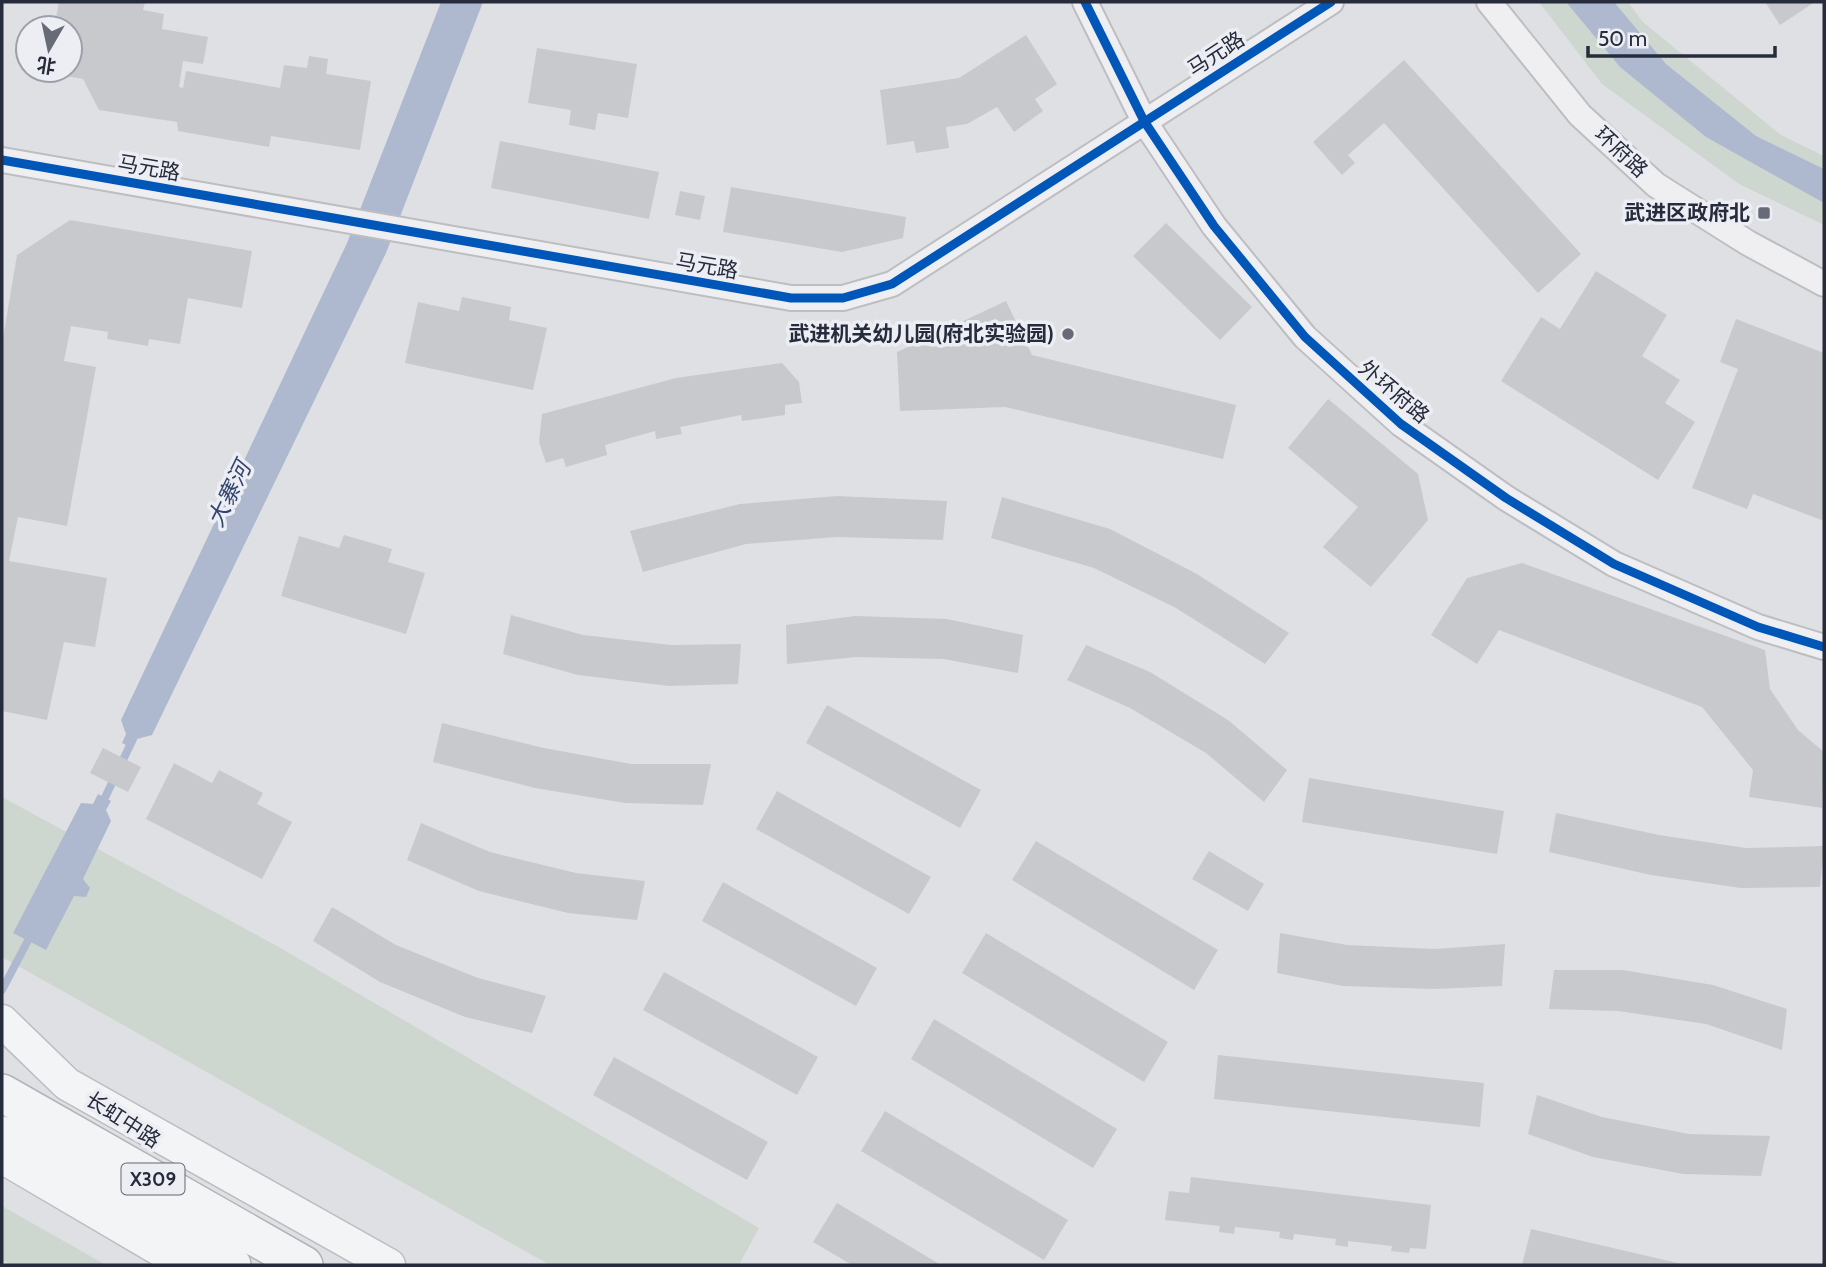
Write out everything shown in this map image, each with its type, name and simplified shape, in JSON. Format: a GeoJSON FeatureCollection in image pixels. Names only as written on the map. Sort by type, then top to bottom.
{"type":"FeatureCollection","features":[{"type":"Feature","properties":{"kind":"highway","name":"X309"},"geometry":{"type":"LineString","coordinates":[[2,1093],[304,1265]]}},
{"type":"Feature","properties":{"kind":"highway","name":"X309"},"geometry":{"type":"LineString","coordinates":[[2,1135],[232,1265]]}},
{"type":"Feature","properties":{"kind":"main road"},"geometry":{"type":"LineString","coordinates":[[4,1031],[67,1084],[389,1265]]}},
{"type":"Feature","properties":{"kind":"main road","name":"长虹中路"},"geometry":{"type":"LineString","coordinates":[[67,1084],[349,1265]]}},
{"type":"Feature","properties":{"kind":"main road"},"geometry":{"type":"LineString","coordinates":[[2,1157],[186,1265]]}},
{"type":"Feature","properties":{"kind":"street","name":"外环府路"},"geometry":{"type":"LineString","coordinates":[[1085,2],[1144,121],[1214,226],[1305,337],[1401,424],[1506,498],[1614,564],[1758,627],[1824,647]]}},
{"type":"Feature","properties":{"kind":"street","name":"马元路"},"geometry":{"type":"LineString","coordinates":[[2,160],[791,298],[844,298],[892,284],[1331,2]]}},
{"type":"Feature","properties":{"kind":"street","name":"环府路"},"geometry":{"type":"LineString","coordinates":[[1489,2],[1580,115],[1656,184],[1748,243],[1824,284]]}},
{"type":"Feature","properties":{"kind":"shaded area"},"geometry":{"type":"Polygon","coordinates":[[[1539,2],[1628,2],[1643,22],[1781,135],[1824,156],[1824,225],[1739,184],[1602,84],[1539,2]]]}},
{"type":"Feature","properties":{"kind":"shaded area"},"geometry":{"type":"Polygon","coordinates":[[[2,797],[277,946],[759,1228],[739,1265],[550,1265],[2,957],[2,797]]]}},
{"type":"Feature","properties":{"kind":"shaded area"},"geometry":{"type":"Polygon","coordinates":[[[2,1206],[106,1265],[11,1265],[2,1260],[2,1206]]]}},
{"type":"Feature","properties":{"kind":"water"},"geometry":{"type":"Polygon","coordinates":[[[441,2],[483,2],[386,253],[152,735],[137,739],[132,748],[122,743],[126,734],[121,720],[347,243],[441,2]]]}},
{"type":"Feature","properties":{"kind":"water"},"geometry":{"type":"Polygon","coordinates":[[[1566,2],[1614,2],[1666,64],[1756,136],[1824,169],[1824,203],[1706,137],[1620,67],[1566,2]]]}},
{"type":"Feature","properties":{"kind":"water"},"geometry":{"type":"Polygon","coordinates":[[[98,794],[111,801],[106,810],[111,821],[83,879],[90,888],[86,897],[74,896],[46,950],[13,933],[81,803],[93,804],[98,794]]]}},
{"type":"Feature","properties":{"kind":"building"},"geometry":{"type":"Polygon","coordinates":[[[59,2],[145,2],[143,10],[164,14],[162,29],[208,37],[203,64],[183,61],[179,87],[183,88],[186,71],[280,88],[284,65],[307,68],[309,56],[328,59],[326,74],[371,81],[360,150],[271,136],[269,147],[178,131],[177,122],[99,110],[84,81],[84,14],[57,14],[59,2]]]}},
{"type":"Feature","properties":{"kind":"building"},"geometry":{"type":"Polygon","coordinates":[[[1765,2],[1815,2],[1780,25],[1765,2]]]}},
{"type":"Feature","properties":{"kind":"building"},"geometry":{"type":"Polygon","coordinates":[[[1026,35],[1057,84],[1035,99],[1043,111],[1014,132],[997,107],[967,124],[946,127],[949,148],[916,153],[914,141],[887,145],[880,90],[959,78],[1026,35]]]}},
{"type":"Feature","properties":{"kind":"building"},"geometry":{"type":"Polygon","coordinates":[[[537,48],[637,64],[628,118],[598,113],[595,130],[569,125],[571,110],[528,103],[537,48]]]}},
{"type":"Feature","properties":{"kind":"building"},"geometry":{"type":"Polygon","coordinates":[[[1404,60],[1581,254],[1538,293],[1384,123],[1348,155],[1355,163],[1342,175],[1313,142],[1404,60]]]}},
{"type":"Feature","properties":{"kind":"building"},"geometry":{"type":"Polygon","coordinates":[[[500,141],[659,172],[649,219],[491,188],[500,141]]]}},
{"type":"Feature","properties":{"kind":"building"},"geometry":{"type":"Polygon","coordinates":[[[731,187],[906,217],[903,238],[842,252],[723,232],[731,187]]]}},
{"type":"Feature","properties":{"kind":"building"},"geometry":{"type":"Polygon","coordinates":[[[680,191],[705,196],[700,220],[675,215],[680,191]]]}},
{"type":"Feature","properties":{"kind":"building"},"geometry":{"type":"Polygon","coordinates":[[[70,220],[252,251],[242,308],[188,298],[180,344],[149,339],[148,346],[107,339],[108,332],[71,326],[64,361],[96,367],[67,526],[18,517],[9,561],[107,578],[95,647],[64,642],[47,720],[2,711],[2,344],[17,255],[70,220]]]}},
{"type":"Feature","properties":{"kind":"building"},"geometry":{"type":"Polygon","coordinates":[[[1166,223],[1252,307],[1220,340],[1133,256],[1166,223]]]}},
{"type":"Feature","properties":{"kind":"building"},"geometry":{"type":"Polygon","coordinates":[[[1596,271],[1667,315],[1642,356],[1680,380],[1665,403],[1695,422],[1658,480],[1501,381],[1541,317],[1560,329],[1596,271]]]}},
{"type":"Feature","properties":{"kind":"building"},"geometry":{"type":"Polygon","coordinates":[[[462,297],[511,307],[509,320],[547,328],[533,390],[405,363],[418,302],[459,311],[462,297]]]}},
{"type":"Feature","properties":{"kind":"building"},"geometry":{"type":"Polygon","coordinates":[[[1006,301],[1032,355],[1236,405],[1223,459],[1005,407],[900,411],[897,352],[1006,301]]]}},
{"type":"Feature","properties":{"kind":"building"},"geometry":{"type":"Polygon","coordinates":[[[1736,319],[1824,353],[1824,521],[1753,494],[1747,509],[1692,488],[1738,369],[1720,362],[1736,319]]]}},
{"type":"Feature","properties":{"kind":"building"},"geometry":{"type":"Polygon","coordinates":[[[782,363],[799,382],[802,403],[785,405],[785,415],[742,421],[741,415],[680,427],[682,434],[656,439],[655,431],[605,445],[607,455],[566,467],[563,458],[546,463],[539,442],[542,414],[676,378],[782,363]]]}},
{"type":"Feature","properties":{"kind":"building"},"geometry":{"type":"Polygon","coordinates":[[[1328,399],[1418,474],[1428,520],[1371,587],[1323,547],[1358,507],[1288,448],[1328,399]]]}},
{"type":"Feature","properties":{"kind":"building"},"geometry":{"type":"Polygon","coordinates":[[[837,496],[947,501],[943,540],[837,537],[746,544],[643,572],[630,531],[740,504],[837,496]]]}},
{"type":"Feature","properties":{"kind":"building"},"geometry":{"type":"Polygon","coordinates":[[[1002,497],[1110,529],[1197,574],[1289,633],[1265,664],[1176,608],[1094,568],[991,538],[1002,497]]]}},
{"type":"Feature","properties":{"kind":"building"},"geometry":{"type":"Polygon","coordinates":[[[344,535],[392,549],[388,562],[425,573],[406,634],[281,596],[299,536],[339,548],[344,535]]]}},
{"type":"Feature","properties":{"kind":"building"},"geometry":{"type":"Polygon","coordinates":[[[1522,563],[1765,650],[1770,689],[1798,730],[1824,752],[1822,808],[1749,797],[1753,770],[1702,707],[1499,630],[1477,664],[1431,635],[1467,578],[1522,563]]]}},
{"type":"Feature","properties":{"kind":"building"},"geometry":{"type":"Polygon","coordinates":[[[511,615],[583,635],[671,645],[741,644],[738,684],[669,686],[578,675],[503,654],[511,615]]]}},
{"type":"Feature","properties":{"kind":"building"},"geometry":{"type":"Polygon","coordinates":[[[855,616],[947,619],[1023,635],[1018,673],[944,659],[856,657],[787,664],[786,625],[855,616]]]}},
{"type":"Feature","properties":{"kind":"building"},"geometry":{"type":"Polygon","coordinates":[[[1086,645],[1150,672],[1228,720],[1287,770],[1264,802],[1206,753],[1130,708],[1067,680],[1086,645]]]}},
{"type":"Feature","properties":{"kind":"building"},"geometry":{"type":"Polygon","coordinates":[[[827,705],[981,790],[960,828],[806,743],[827,705]]]}},
{"type":"Feature","properties":{"kind":"building"},"geometry":{"type":"Polygon","coordinates":[[[442,723],[544,748],[631,764],[711,764],[703,805],[625,803],[535,788],[433,762],[442,723]]]}},
{"type":"Feature","properties":{"kind":"building"},"geometry":{"type":"Polygon","coordinates":[[[103,748],[141,767],[128,792],[90,773],[103,748]]]}},
{"type":"Feature","properties":{"kind":"building"},"geometry":{"type":"Polygon","coordinates":[[[174,763],[212,783],[219,770],[263,793],[257,804],[292,822],[262,879],[146,819],[174,763]]]}},
{"type":"Feature","properties":{"kind":"building"},"geometry":{"type":"Polygon","coordinates":[[[1309,778],[1504,811],[1497,854],[1302,822],[1309,778]]]}},
{"type":"Feature","properties":{"kind":"building"},"geometry":{"type":"Polygon","coordinates":[[[777,791],[931,877],[909,914],[756,829],[777,791]]]}},
{"type":"Feature","properties":{"kind":"building"},"geometry":{"type":"Polygon","coordinates":[[[1556,813],[1659,835],[1746,848],[1824,846],[1820,887],[1741,888],[1651,875],[1549,852],[1556,813]]]}},
{"type":"Feature","properties":{"kind":"building"},"geometry":{"type":"Polygon","coordinates":[[[421,823],[490,852],[576,873],[645,881],[637,920],[568,913],[479,891],[407,860],[421,823]]]}},
{"type":"Feature","properties":{"kind":"building"},"geometry":{"type":"Polygon","coordinates":[[[1036,841],[1218,950],[1194,990],[1012,880],[1036,841]]]}},
{"type":"Feature","properties":{"kind":"building"},"geometry":{"type":"Polygon","coordinates":[[[1209,851],[1264,884],[1248,911],[1192,879],[1209,851]]]}},
{"type":"Feature","properties":{"kind":"building"},"geometry":{"type":"Polygon","coordinates":[[[723,882],[877,968],[856,1006],[702,921],[723,882]]]}},
{"type":"Feature","properties":{"kind":"building"},"geometry":{"type":"Polygon","coordinates":[[[332,907],[396,945],[478,978],[546,996],[532,1033],[465,1017],[380,982],[313,941],[332,907]]]}},
{"type":"Feature","properties":{"kind":"building"},"geometry":{"type":"Polygon","coordinates":[[[986,933],[1168,1042],[1144,1082],[962,973],[986,933]]]}},
{"type":"Feature","properties":{"kind":"building"},"geometry":{"type":"Polygon","coordinates":[[[1280,933],[1347,945],[1435,949],[1505,944],[1502,986],[1434,989],[1343,986],[1277,973],[1280,933]]]}},
{"type":"Feature","properties":{"kind":"building"},"geometry":{"type":"Polygon","coordinates":[[[1554,970],[1623,970],[1713,985],[1787,1009],[1782,1050],[1706,1024],[1618,1011],[1549,1009],[1554,970]]]}},
{"type":"Feature","properties":{"kind":"building"},"geometry":{"type":"Polygon","coordinates":[[[664,972],[818,1057],[797,1095],[643,1010],[664,972]]]}},
{"type":"Feature","properties":{"kind":"building"},"geometry":{"type":"Polygon","coordinates":[[[934,1019],[1117,1129],[1093,1168],[911,1059],[934,1019]]]}},
{"type":"Feature","properties":{"kind":"building"},"geometry":{"type":"Polygon","coordinates":[[[1218,1055],[1484,1083],[1480,1127],[1214,1099],[1218,1055]]]}},
{"type":"Feature","properties":{"kind":"building"},"geometry":{"type":"Polygon","coordinates":[[[614,1057],[768,1142],[747,1180],[593,1095],[614,1057]]]}},
{"type":"Feature","properties":{"kind":"building"},"geometry":{"type":"Polygon","coordinates":[[[1537,1095],[1602,1117],[1689,1134],[1770,1136],[1761,1176],[1683,1174],[1593,1157],[1528,1134],[1537,1095]]]}},
{"type":"Feature","properties":{"kind":"building"},"geometry":{"type":"Polygon","coordinates":[[[885,1111],[1068,1220],[1044,1260],[861,1151],[885,1111]]]}},
{"type":"Feature","properties":{"kind":"building"},"geometry":{"type":"Polygon","coordinates":[[[1191,1177],[1431,1205],[1426,1249],[1410,1248],[1409,1253],[1391,1251],[1392,1246],[1348,1241],[1348,1247],[1335,1245],[1336,1239],[1294,1234],[1293,1240],[1279,1238],[1280,1232],[1235,1227],[1234,1234],[1219,1232],[1220,1226],[1165,1220],[1169,1191],[1189,1193],[1191,1177]]]}},
{"type":"Feature","properties":{"kind":"building"},"geometry":{"type":"Polygon","coordinates":[[[837,1203],[941,1265],[852,1265],[813,1242],[837,1203]]]}},
{"type":"Feature","properties":{"kind":"building"},"geometry":{"type":"Polygon","coordinates":[[[1531,1229],[1682,1264],[1682,1265],[1522,1265],[1531,1229]]]}},
{"type":"Feature","properties":{"kind":"waterway","name":"大寨河"},"geometry":{"type":"LineString","coordinates":[[101,806],[133,739]]}},
{"type":"Feature","properties":{"kind":"waterway","name":"大寨河"},"geometry":{"type":"LineString","coordinates":[[2,990],[33,931]]}},
{"type":"Feature","properties":{"kind":"cycle path"},"geometry":{"type":"LineString","coordinates":[[1085,2],[1144,121],[1214,226],[1305,337],[1401,424],[1506,498],[1614,564],[1758,627],[1824,647]]}},
{"type":"Feature","properties":{"kind":"cycle path"},"geometry":{"type":"LineString","coordinates":[[2,160],[791,298],[843,298],[892,284],[1331,2]]}},
{"type":"Feature","properties":{"kind":"place","name":"武进区政府北"},"geometry":{"type":"Point","coordinates":[1764,213]}},
{"type":"Feature","properties":{"kind":"place","name":"武进机关幼儿园(府北实验园)"},"geometry":{"type":"Point","coordinates":[1068,334]}}]}
